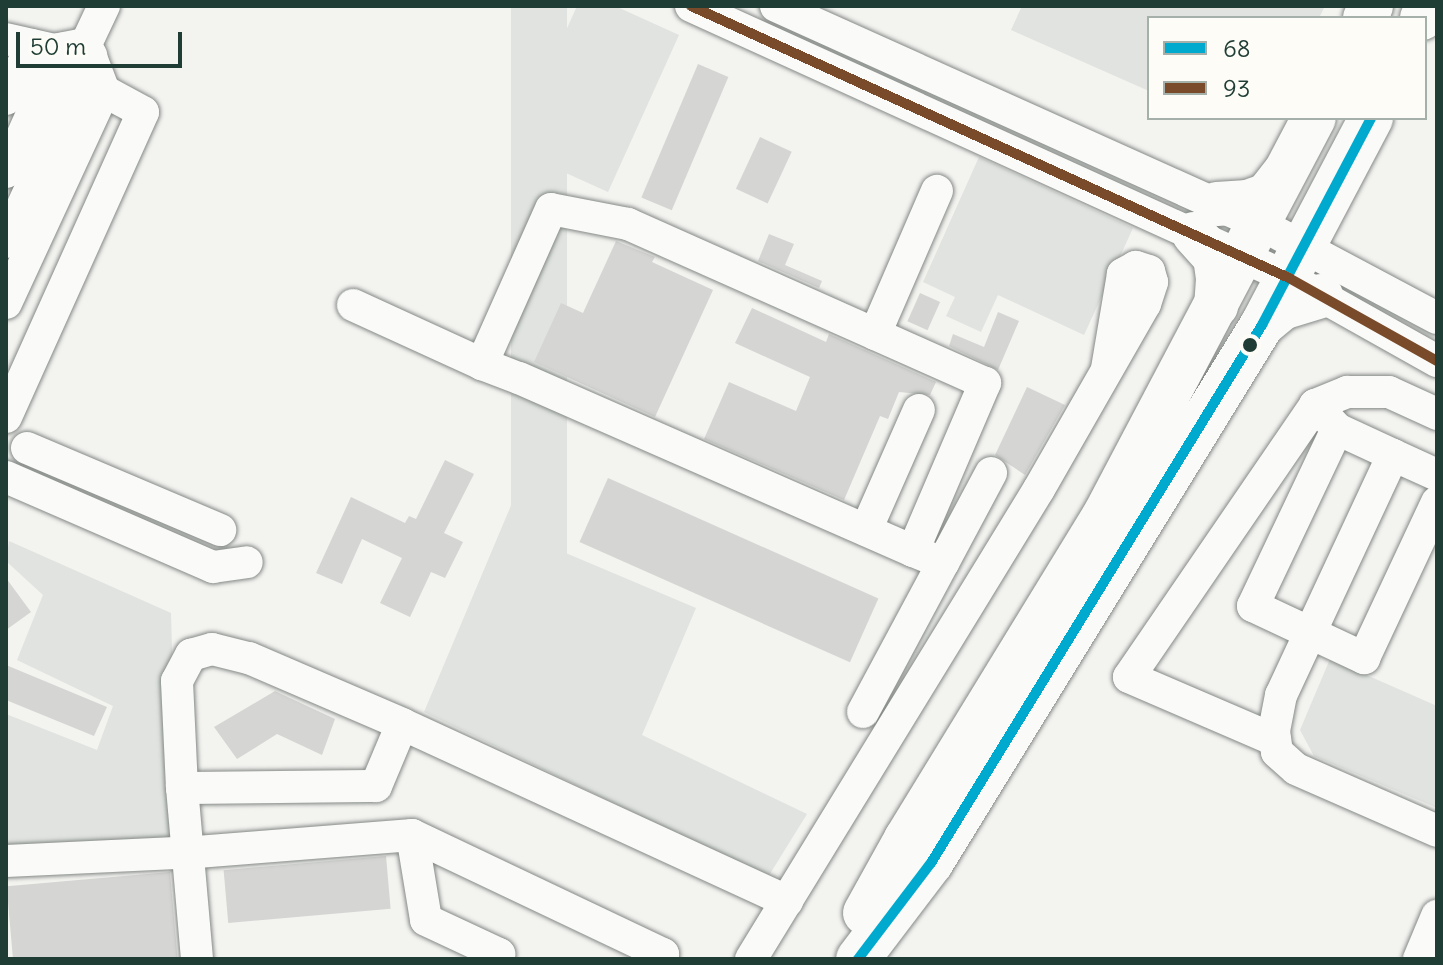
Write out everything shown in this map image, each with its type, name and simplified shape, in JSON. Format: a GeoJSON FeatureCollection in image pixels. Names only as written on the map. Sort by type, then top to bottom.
{"type":"FeatureCollection","features":[{"type":"Feature","properties":{"kind":"highway"},"geometry":{"type":"LineString","coordinates":[[840,959],[906,839],[1104,516],[1313,120]]}},
{"type":"Feature","properties":{"kind":"highway"},"geometry":{"type":"LineString","coordinates":[[858,959],[931,863],[1262,325],[1305,273],[1370,120]]}},
{"type":"Feature","properties":{"kind":"highway"},"geometry":{"type":"LineString","coordinates":[[1216,306],[1215,257],[1205,219],[1267,195],[1288,168]]}},
{"type":"Feature","properties":{"kind":"street"},"geometry":{"type":"LineString","coordinates":[[6,99],[55,46],[104,6]]}},
{"type":"Feature","properties":{"kind":"street"},"geometry":{"type":"LineString","coordinates":[[691,6],[1205,219]]}},
{"type":"Feature","properties":{"kind":"street"},"geometry":{"type":"LineString","coordinates":[[776,6],[1251,240],[1437,361]]}},
{"type":"Feature","properties":{"kind":"street"},"geometry":{"type":"LineString","coordinates":[[6,417],[143,112],[104,91],[55,46]]}},
{"type":"Feature","properties":{"kind":"street"},"geometry":{"type":"LineString","coordinates":[[6,172],[55,46]]}},
{"type":"Feature","properties":{"kind":"street"},"geometry":{"type":"LineString","coordinates":[[6,242],[55,46]]}},
{"type":"Feature","properties":{"kind":"street"},"geometry":{"type":"LineString","coordinates":[[6,303],[104,91]]}},
{"type":"Feature","properties":{"kind":"street"},"geometry":{"type":"LineString","coordinates":[[875,334],[937,191]]}},
{"type":"Feature","properties":{"kind":"street"},"geometry":{"type":"LineString","coordinates":[[482,364],[551,209],[628,224],[985,383],[913,551]]}},
{"type":"Feature","properties":{"kind":"street"},"geometry":{"type":"LineString","coordinates":[[1305,273],[1437,318]]}},
{"type":"Feature","properties":{"kind":"street"},"geometry":{"type":"LineString","coordinates":[[353,305],[943,563]]}},
{"type":"Feature","properties":{"kind":"street"},"geometry":{"type":"LineString","coordinates":[[751,959],[1039,489],[1107,369]]}},
{"type":"Feature","properties":{"kind":"street"},"geometry":{"type":"LineString","coordinates":[[1275,740],[1129,677],[1315,405],[1347,392],[1389,392],[1437,414]]}},
{"type":"Feature","properties":{"kind":"street"},"geometry":{"type":"LineString","coordinates":[[1315,405],[1337,429],[1437,475]]}},
{"type":"Feature","properties":{"kind":"street"},"geometry":{"type":"LineString","coordinates":[[866,530],[919,410]]}},
{"type":"Feature","properties":{"kind":"street"},"geometry":{"type":"LineString","coordinates":[[1337,429],[1253,606],[1364,658],[1437,502]]}},
{"type":"Feature","properties":{"kind":"street"},"geometry":{"type":"LineString","coordinates":[[27,448],[220,530]]}},
{"type":"Feature","properties":{"kind":"street"},"geometry":{"type":"LineString","coordinates":[[1393,455],[1281,695],[1275,740],[1277,752],[1296,769],[1437,831]]}},
{"type":"Feature","properties":{"kind":"street"},"geometry":{"type":"LineString","coordinates":[[863,712],[991,473]]}},
{"type":"Feature","properties":{"kind":"street"},"geometry":{"type":"LineString","coordinates":[[6,477],[213,567],[247,562]]}},
{"type":"Feature","properties":{"kind":"street"},"geometry":{"type":"LineString","coordinates":[[197,959],[182,788],[177,681],[191,655],[212,649],[249,658],[402,724],[787,901]]}},
{"type":"Feature","properties":{"kind":"street"},"geometry":{"type":"LineString","coordinates":[[182,788],[376,786],[402,724]]}},
{"type":"Feature","properties":{"kind":"street"},"geometry":{"type":"LineString","coordinates":[[412,835],[426,920],[499,954],[497,959]]}},
{"type":"Feature","properties":{"kind":"street"},"geometry":{"type":"LineString","coordinates":[[6,861],[190,852],[412,835],[663,954],[661,959]]}},
{"type":"Feature","properties":{"kind":"street"},"geometry":{"type":"LineString","coordinates":[[1419,959],[1437,916]]}},
{"type":"Feature","properties":{"kind":"shaded area"},"geometry":{"type":"Polygon","coordinates":[[[511,6],[567,6],[567,678],[511,678],[511,6]]]}},
{"type":"Feature","properties":{"kind":"shaded area"},"geometry":{"type":"Polygon","coordinates":[[[577,6],[615,6],[679,35],[608,192],[513,149],[577,6]]]}},
{"type":"Feature","properties":{"kind":"shaded area"},"geometry":{"type":"Polygon","coordinates":[[[1022,6],[1325,6],[1320,16],[1147,16],[1147,90],[1011,30],[1022,6]]]}},
{"type":"Feature","properties":{"kind":"shaded area"},"geometry":{"type":"Polygon","coordinates":[[[979,157],[1133,228],[1084,335],[998,295],[981,332],[946,316],[955,297],[923,282],[979,157]]]}},
{"type":"Feature","properties":{"kind":"shaded area"},"geometry":{"type":"Polygon","coordinates":[[[523,477],[542,543],[696,608],[642,735],[807,814],[768,877],[424,712],[523,477]]]}},
{"type":"Feature","properties":{"kind":"shaded area"},"geometry":{"type":"Polygon","coordinates":[[[9,541],[171,613],[177,840],[6,849],[6,714],[97,750],[113,706],[17,660],[43,595],[6,561],[9,541]]]}},
{"type":"Feature","properties":{"kind":"shaded area"},"geometry":{"type":"Polygon","coordinates":[[[1330,659],[1437,706],[1437,808],[1314,756],[1300,730],[1330,659]]]}},
{"type":"Feature","properties":{"kind":"building"},"geometry":{"type":"Polygon","coordinates":[[[698,64],[728,77],[672,210],[641,197],[698,64]]]}},
{"type":"Feature","properties":{"kind":"building"},"geometry":{"type":"Polygon","coordinates":[[[760,137],[792,152],[768,203],[736,189],[760,137]]]}},
{"type":"Feature","properties":{"kind":"building"},"geometry":{"type":"Polygon","coordinates":[[[769,234],[794,244],[785,265],[822,281],[819,288],[758,261],[769,234]]]}},
{"type":"Feature","properties":{"kind":"building"},"geometry":{"type":"Polygon","coordinates":[[[616,241],[655,257],[652,262],[713,290],[655,417],[534,362],[561,303],[583,313],[616,241]]]}},
{"type":"Feature","properties":{"kind":"building"},"geometry":{"type":"Polygon","coordinates":[[[920,293],[940,302],[927,330],[907,321],[920,293]]]}},
{"type":"Feature","properties":{"kind":"building"},"geometry":{"type":"Polygon","coordinates":[[[752,308],[826,342],[829,334],[936,382],[930,395],[899,392],[888,419],[880,416],[844,500],[704,439],[729,382],[796,411],[810,377],[735,343],[752,308]]]}},
{"type":"Feature","properties":{"kind":"building"},"geometry":{"type":"Polygon","coordinates":[[[998,312],[1019,321],[998,370],[949,346],[953,334],[984,347],[998,312]]]}},
{"type":"Feature","properties":{"kind":"building"},"geometry":{"type":"Polygon","coordinates":[[[1027,387],[1065,405],[1025,475],[995,455],[1027,387]]]}},
{"type":"Feature","properties":{"kind":"building"},"geometry":{"type":"Polygon","coordinates":[[[445,460],[474,474],[444,533],[463,542],[445,578],[431,572],[410,617],[380,603],[402,558],[362,539],[342,584],[316,573],[351,497],[405,523],[409,516],[416,519],[445,460]]]}},
{"type":"Feature","properties":{"kind":"building"},"geometry":{"type":"Polygon","coordinates":[[[608,478],[878,598],[850,662],[580,542],[608,478]]]}},
{"type":"Feature","properties":{"kind":"building"},"geometry":{"type":"Polygon","coordinates":[[[6,578],[31,612],[6,630],[6,578]]]}},
{"type":"Feature","properties":{"kind":"building"},"geometry":{"type":"Polygon","coordinates":[[[6,665],[107,707],[94,736],[6,700],[6,665]]]}},
{"type":"Feature","properties":{"kind":"building"},"geometry":{"type":"Polygon","coordinates":[[[275,691],[335,719],[322,755],[277,734],[237,759],[214,727],[275,691]]]}},
{"type":"Feature","properties":{"kind":"building"},"geometry":{"type":"Polygon","coordinates":[[[386,856],[391,909],[228,923],[224,870],[386,856]]]}},
{"type":"Feature","properties":{"kind":"building"},"geometry":{"type":"Polygon","coordinates":[[[170,872],[178,959],[13,959],[7,886],[170,872]]]}},
{"type":"Feature","properties":{"kind":"transit line","name":"93"},"geometry":{"type":"LineString","coordinates":[[691,6],[1289,278],[1437,361]]}},
{"type":"Feature","properties":{"kind":"transit line","name":"68"},"geometry":{"type":"LineString","coordinates":[[858,959],[931,863],[1262,325],[1370,120]]}}]}
